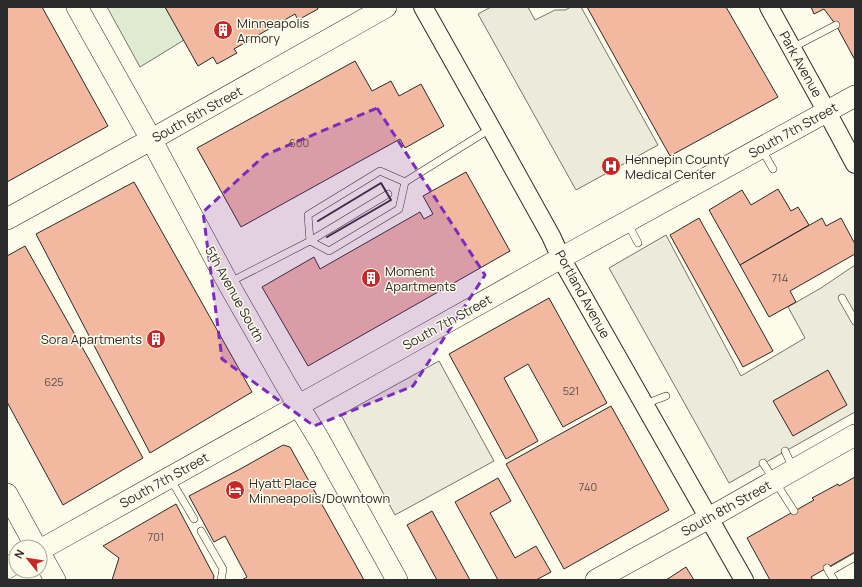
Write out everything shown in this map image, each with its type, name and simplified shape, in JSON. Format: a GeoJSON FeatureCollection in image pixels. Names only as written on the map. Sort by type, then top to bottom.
{"type":"FeatureCollection","features":[{"type":"Feature","properties":{"kind":"main road","name":"5th Avenue South"},"geometry":{"type":"LineString","coordinates":[[76,7],[151,140],[228,283],[352,498],[397,580]]}},
{"type":"Feature","properties":{"kind":"main road","name":"South 6th Street"},"geometry":{"type":"LineString","coordinates":[[7,219],[151,140],[386,7]]}},
{"type":"Feature","properties":{"kind":"main road","name":"South 7th Street"},"geometry":{"type":"LineString","coordinates":[[48,546],[626,222],[855,96]]}},
{"type":"Feature","properties":{"kind":"main road","name":"South 8th Street"},"geometry":{"type":"LineString","coordinates":[[596,580],[855,435]]}},
{"type":"Feature","properties":{"kind":"main road"},"geometry":{"type":"LineString","coordinates":[[7,494],[32,539]]}},
{"type":"Feature","properties":{"kind":"main road"},"geometry":{"type":"LineString","coordinates":[[48,567],[55,580]]}},
{"type":"Feature","properties":{"kind":"street","name":"Portland Avenue"},"geometry":{"type":"LineString","coordinates":[[423,7],[562,258],[744,580]]}},
{"type":"Feature","properties":{"kind":"street","name":"Park Avenue"},"geometry":{"type":"LineString","coordinates":[[768,7],[855,164]]}},
{"type":"Feature","properties":{"kind":"lane"},"geometry":{"type":"LineString","coordinates":[[792,48],[836,25]]}},
{"type":"Feature","properties":{"kind":"lane"},"geometry":{"type":"LineString","coordinates":[[310,241],[329,251],[400,209],[405,182],[491,128]]}},
{"type":"Feature","properties":{"kind":"lane"},"geometry":{"type":"LineString","coordinates":[[761,148],[772,169]]}},
{"type":"Feature","properties":{"kind":"lane"},"geometry":{"type":"LineString","coordinates":[[310,241],[308,215],[380,171],[405,182]]}},
{"type":"Feature","properties":{"kind":"lane"},"geometry":{"type":"LineString","coordinates":[[228,283],[310,241],[388,194]]}},
{"type":"Feature","properties":{"kind":"lane"},"geometry":{"type":"LineString","coordinates":[[626,222],[638,242]]}},
{"type":"Feature","properties":{"kind":"lane"},"geometry":{"type":"LineString","coordinates":[[842,298],[855,321]]}},
{"type":"Feature","properties":{"kind":"lane"},"geometry":{"type":"LineString","coordinates":[[645,404],[666,396]]}},
{"type":"Feature","properties":{"kind":"lane"},"geometry":{"type":"LineString","coordinates":[[784,451],[794,470]]}},
{"type":"Feature","properties":{"kind":"lane"},"geometry":{"type":"LineString","coordinates":[[763,463],[794,512]]}},
{"type":"Feature","properties":{"kind":"lane"},"geometry":{"type":"LineString","coordinates":[[170,478],[194,519]]}},
{"type":"Feature","properties":{"kind":"lane"},"geometry":{"type":"LineString","coordinates":[[201,531],[224,569],[221,580]]}},
{"type":"Feature","properties":{"kind":"lane"},"geometry":{"type":"LineString","coordinates":[[834,580],[828,570],[855,557]]}},
{"type":"Feature","properties":{"kind":"highlighted area"},"geometry":{"type":"Polygon","coordinates":[[[377,108],[485,275],[413,386],[314,426],[222,359],[203,212],[265,155],[377,108]]]}},
{"type":"Feature","properties":{"kind":"green space"},"geometry":{"type":"Polygon","coordinates":[[[107,7],[165,7],[184,40],[140,67],[107,7]]]}},
{"type":"Feature","properties":{"kind":"shaded area"},"geometry":{"type":"Polygon","coordinates":[[[491,7],[528,7],[535,20],[555,10],[581,7],[658,145],[576,190],[478,14],[491,7]]]}},
{"type":"Feature","properties":{"kind":"shaded area"},"geometry":{"type":"Polygon","coordinates":[[[666,235],[741,376],[805,338],[788,307],[821,288],[855,265],[855,412],[729,483],[609,268],[666,235]]]}},
{"type":"Feature","properties":{"kind":"shaded area"},"geometry":{"type":"Polygon","coordinates":[[[439,361],[494,461],[395,515],[341,415],[439,361]]]}},
{"type":"Feature","properties":{"kind":"building"},"geometry":{"type":"Polygon","coordinates":[[[7,7],[42,7],[108,126],[7,182],[7,7]]]}},
{"type":"Feature","properties":{"kind":"building","name":"Minneapolis Armory"},"geometry":{"type":"Polygon","coordinates":[[[165,7],[317,7],[318,9],[298,20],[295,14],[234,49],[237,53],[217,64],[213,57],[198,66],[165,7]]]}},
{"type":"Feature","properties":{"kind":"building"},"geometry":{"type":"Polygon","coordinates":[[[587,7],[726,7],[778,97],[670,156],[587,7]]]}},
{"type":"Feature","properties":{"kind":"building"},"geometry":{"type":"Polygon","coordinates":[[[811,7],[855,7],[855,60],[836,25],[824,9],[814,14],[811,7]]]}},
{"type":"Feature","properties":{"kind":"building"},"geometry":{"type":"Polygon","coordinates":[[[355,61],[372,91],[391,81],[399,96],[421,84],[444,126],[405,148],[400,139],[241,227],[197,148],[355,61]]]}},
{"type":"Feature","properties":{"kind":"building","name":"Moment Apartments"},"geometry":{"type":"Polygon","coordinates":[[[466,172],[510,251],[308,366],[262,287],[314,257],[320,269],[420,212],[424,219],[433,214],[423,196],[466,172]]]}},
{"type":"Feature","properties":{"kind":"building","name":"Sora Apartments"},"geometry":{"type":"Polygon","coordinates":[[[134,182],[252,392],[150,453],[36,234],[134,182]]]}},
{"type":"Feature","properties":{"kind":"building"},"geometry":{"type":"Polygon","coordinates":[[[778,189],[791,211],[798,207],[809,225],[740,265],[709,210],[742,190],[751,205],[778,189]]]}},
{"type":"Feature","properties":{"kind":"building"},"geometry":{"type":"Polygon","coordinates":[[[699,218],[773,351],[743,367],[670,235],[699,218]]]}},
{"type":"Feature","properties":{"kind":"building"},"geometry":{"type":"Polygon","coordinates":[[[822,218],[826,226],[841,218],[855,244],[855,254],[790,291],[796,302],[769,317],[740,265],[822,218]]]}},
{"type":"Feature","properties":{"kind":"building"},"geometry":{"type":"Polygon","coordinates":[[[25,246],[143,458],[63,505],[7,402],[7,256],[25,246]]]}},
{"type":"Feature","properties":{"kind":"building"},"geometry":{"type":"Polygon","coordinates":[[[549,298],[607,403],[563,427],[528,364],[504,378],[538,441],[506,459],[449,354],[549,298]]]}},
{"type":"Feature","properties":{"kind":"building"},"geometry":{"type":"Polygon","coordinates":[[[828,370],[847,405],[793,436],[773,401],[828,370]]]}},
{"type":"Feature","properties":{"kind":"building"},"geometry":{"type":"Polygon","coordinates":[[[611,406],[669,510],[564,569],[506,464],[611,406]]]}},
{"type":"Feature","properties":{"kind":"building"},"geometry":{"type":"Polygon","coordinates":[[[283,445],[290,447],[364,580],[242,580],[247,577],[225,536],[214,542],[189,496],[283,445]]]}},
{"type":"Feature","properties":{"kind":"building"},"geometry":{"type":"Polygon","coordinates":[[[855,477],[855,552],[811,577],[813,580],[770,580],[747,538],[814,500],[812,498],[855,477]]]}},
{"type":"Feature","properties":{"kind":"building"},"geometry":{"type":"Polygon","coordinates":[[[498,478],[511,501],[490,513],[515,558],[536,546],[551,572],[536,580],[498,580],[455,502],[498,478]]]}},
{"type":"Feature","properties":{"kind":"building"},"geometry":{"type":"Polygon","coordinates":[[[176,504],[214,576],[213,580],[112,580],[119,558],[103,546],[176,504]]]}},
{"type":"Feature","properties":{"kind":"building"},"geometry":{"type":"Polygon","coordinates":[[[432,511],[470,580],[437,580],[407,525],[432,511]]]}},
{"type":"Feature","properties":{"kind":"building"},"geometry":{"type":"Polygon","coordinates":[[[686,567],[694,580],[666,580],[686,567]]]}},
{"type":"Feature","properties":{"kind":"wall"},"geometry":{"type":"LineString","coordinates":[[318,221],[381,183],[391,200],[327,237]]}},
{"type":"Feature","properties":{"kind":"place","name":"Minneapolis Armory"},"geometry":{"type":"Point","coordinates":[223,30]}},
{"type":"Feature","properties":{"kind":"place","name":"Hennepin County Medical Center"},"geometry":{"type":"Point","coordinates":[611,166]}},
{"type":"Feature","properties":{"kind":"place","name":"Moment Apartments"},"geometry":{"type":"Point","coordinates":[371,278]}},
{"type":"Feature","properties":{"kind":"place","name":"Sora Apartments"},"geometry":{"type":"Point","coordinates":[156,339]}},
{"type":"Feature","properties":{"kind":"place","name":"Hyatt Place Minneapolis/Downtown"},"geometry":{"type":"Point","coordinates":[235,490]}}]}
